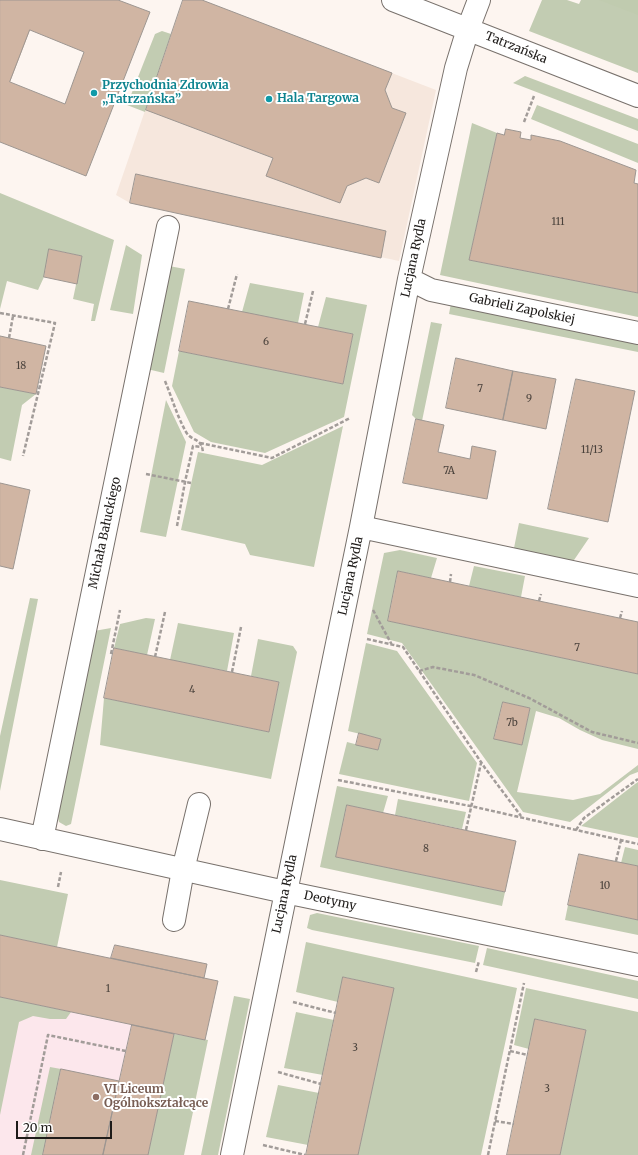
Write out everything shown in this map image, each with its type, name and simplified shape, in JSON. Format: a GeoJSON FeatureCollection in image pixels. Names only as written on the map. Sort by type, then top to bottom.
{"type":"FeatureCollection","features":[{"type":"Feature","properties":{"kind":"street","name":"Tatrzańska"},"geometry":{"type":"LineString","coordinates":[[393,0],[638,96]]}},
{"type":"Feature","properties":{"kind":"street","name":"Lucjana Rydla"},"geometry":{"type":"LineString","coordinates":[[232,1155],[361,527],[409,279],[456,68],[479,0]]}},
{"type":"Feature","properties":{"kind":"street","name":"Michała Bałuckiego"},"geometry":{"type":"LineString","coordinates":[[42,838],[168,227]]}},
{"type":"Feature","properties":{"kind":"street","name":"Gabrieli Zapolskiej"},"geometry":{"type":"LineString","coordinates":[[409,279],[431,290],[638,333]]}},
{"type":"Feature","properties":{"kind":"street"},"geometry":{"type":"LineString","coordinates":[[361,527],[638,586]]}},
{"type":"Feature","properties":{"kind":"street"},"geometry":{"type":"LineString","coordinates":[[174,920],[183,870],[199,804]]}},
{"type":"Feature","properties":{"kind":"street","name":"Deotymy"},"geometry":{"type":"LineString","coordinates":[[0,829],[285,892],[638,965]]}},
{"type":"Feature","properties":{"kind":"path"},"geometry":{"type":"LineString","coordinates":[[524,122],[534,96]]}},
{"type":"Feature","properties":{"kind":"path"},"geometry":{"type":"LineString","coordinates":[[228,309],[237,274]]}},
{"type":"Feature","properties":{"kind":"path"},"geometry":{"type":"LineString","coordinates":[[305,324],[313,291]]}},
{"type":"Feature","properties":{"kind":"path"},"geometry":{"type":"LineString","coordinates":[[0,313],[55,324],[23,456]]}},
{"type":"Feature","properties":{"kind":"path"},"geometry":{"type":"LineString","coordinates":[[9,338],[13,316]]}},
{"type":"Feature","properties":{"kind":"path"},"geometry":{"type":"LineString","coordinates":[[139,371],[162,376],[187,434],[200,442],[272,458],[350,418]]}},
{"type":"Feature","properties":{"kind":"path"},"geometry":{"type":"LineString","coordinates":[[200,442],[203,447],[203,453]]}},
{"type":"Feature","properties":{"kind":"path"},"geometry":{"type":"LineString","coordinates":[[177,526],[193,446],[203,447]]}},
{"type":"Feature","properties":{"kind":"path"},"geometry":{"type":"LineString","coordinates":[[146,474],[192,483]]}},
{"type":"Feature","properties":{"kind":"path"},"geometry":{"type":"LineString","coordinates":[[372,606],[392,645]]}},
{"type":"Feature","properties":{"kind":"path"},"geometry":{"type":"LineString","coordinates":[[155,657],[165,612]]}},
{"type":"Feature","properties":{"kind":"path"},"geometry":{"type":"LineString","coordinates":[[232,672],[241,627]]}},
{"type":"Feature","properties":{"kind":"path"},"geometry":{"type":"LineString","coordinates":[[360,637],[402,647],[521,817]]}},
{"type":"Feature","properties":{"kind":"path"},"geometry":{"type":"LineString","coordinates":[[419,671],[433,667],[474,675],[529,698],[592,732],[638,744]]}},
{"type":"Feature","properties":{"kind":"path"},"geometry":{"type":"LineString","coordinates":[[466,830],[482,763]]}},
{"type":"Feature","properties":{"kind":"path"},"geometry":{"type":"LineString","coordinates":[[332,779],[471,806],[638,844]]}},
{"type":"Feature","properties":{"kind":"path"},"geometry":{"type":"LineString","coordinates":[[576,830],[584,818],[638,779]]}},
{"type":"Feature","properties":{"kind":"path"},"geometry":{"type":"LineString","coordinates":[[616,862],[621,840]]}},
{"type":"Feature","properties":{"kind":"path"},"geometry":{"type":"LineString","coordinates":[[488,1155],[524,983]]}},
{"type":"Feature","properties":{"kind":"path"},"geometry":{"type":"LineString","coordinates":[[286,1000],[336,1013]]}},
{"type":"Feature","properties":{"kind":"path"},"geometry":{"type":"LineString","coordinates":[[22,1155],[48,1035],[126,1050]]}},
{"type":"Feature","properties":{"kind":"path"},"geometry":{"type":"LineString","coordinates":[[510,1051],[528,1055]]}},
{"type":"Feature","properties":{"kind":"path"},"geometry":{"type":"LineString","coordinates":[[272,1070],[321,1084]]}},
{"type":"Feature","properties":{"kind":"path"},"geometry":{"type":"LineString","coordinates":[[495,1121],[514,1124]]}},
{"type":"Feature","properties":{"kind":"path"},"geometry":{"type":"LineString","coordinates":[[257,1143],[305,1155]]}},
{"type":"Feature","properties":{"kind":"shaded area"},"geometry":{"type":"Polygon","coordinates":[[[183,0],[202,0],[436,90],[399,261],[130,203],[116,195],[183,0]]]}},
{"type":"Feature","properties":{"kind":"shaded area","name":"VI Liceum Ogólnokształcące"},"geometry":{"type":"Polygon","coordinates":[[[0,935],[111,958],[115,945],[207,964],[204,978],[218,981],[179,1155],[0,1155],[0,935]]]}},
{"type":"Feature","properties":{"kind":"green space"},"geometry":{"type":"Polygon","coordinates":[[[542,0],[567,0],[579,4],[581,0],[638,0],[638,73],[529,31],[542,0]]]}},
{"type":"Feature","properties":{"kind":"green space"},"geometry":{"type":"Polygon","coordinates":[[[599,0],[638,0],[638,15],[599,0]]]}},
{"type":"Feature","properties":{"kind":"green space"},"geometry":{"type":"Polygon","coordinates":[[[162,31],[171,34],[145,112],[127,105],[155,34],[162,31]]]}},
{"type":"Feature","properties":{"kind":"green space"},"geometry":{"type":"Polygon","coordinates":[[[525,76],[638,119],[638,131],[513,83],[525,76]]]}},
{"type":"Feature","properties":{"kind":"green space"},"geometry":{"type":"Polygon","coordinates":[[[537,105],[638,144],[638,163],[531,119],[537,105]]]}},
{"type":"Feature","properties":{"kind":"green space"},"geometry":{"type":"Polygon","coordinates":[[[472,123],[497,133],[469,260],[638,293],[638,317],[440,275],[472,123]]]}},
{"type":"Feature","properties":{"kind":"green space"},"geometry":{"type":"Polygon","coordinates":[[[0,193],[114,240],[95,321],[91,321],[94,304],[73,299],[82,256],[50,249],[44,277],[38,290],[7,281],[0,309],[0,193]]]}},
{"type":"Feature","properties":{"kind":"green space"},"geometry":{"type":"Polygon","coordinates":[[[126,245],[142,255],[133,314],[110,310],[126,245]]]}},
{"type":"Feature","properties":{"kind":"green space"},"geometry":{"type":"Polygon","coordinates":[[[169,266],[185,269],[164,373],[147,369],[169,266]]]}},
{"type":"Feature","properties":{"kind":"green space"},"geometry":{"type":"Polygon","coordinates":[[[250,283],[304,293],[298,323],[242,312],[250,283]]]}},
{"type":"Feature","properties":{"kind":"green space"},"geometry":{"type":"Polygon","coordinates":[[[326,297],[367,305],[344,417],[265,453],[211,442],[194,432],[172,386],[179,351],[343,384],[353,334],[318,327],[326,297]]]}},
{"type":"Feature","properties":{"kind":"green space"},"geometry":{"type":"Polygon","coordinates":[[[451,303],[638,343],[638,352],[449,314],[451,303]]]}},
{"type":"Feature","properties":{"kind":"green space"},"geometry":{"type":"Polygon","coordinates":[[[431,322],[442,324],[422,421],[416,419],[412,415],[431,322]]]}},
{"type":"Feature","properties":{"kind":"green space"},"geometry":{"type":"Polygon","coordinates":[[[0,387],[36,394],[22,405],[11,461],[0,458],[0,387]]]}},
{"type":"Feature","properties":{"kind":"green space"},"geometry":{"type":"Polygon","coordinates":[[[166,400],[186,442],[166,537],[140,532],[166,400]]]}},
{"type":"Feature","properties":{"kind":"green space"},"geometry":{"type":"Polygon","coordinates":[[[343,426],[314,567],[250,555],[245,544],[181,530],[198,452],[262,465],[343,426]]]}},
{"type":"Feature","properties":{"kind":"green space"},"geometry":{"type":"Polygon","coordinates":[[[519,523],[589,538],[572,563],[514,548],[519,523]]]}},
{"type":"Feature","properties":{"kind":"green space"},"geometry":{"type":"Polygon","coordinates":[[[400,550],[437,558],[431,578],[398,571],[388,621],[638,674],[638,749],[602,740],[559,718],[536,711],[517,792],[573,800],[600,794],[638,765],[638,772],[630,775],[570,822],[523,812],[402,643],[367,634],[384,553],[400,550]],[[503,702],[494,738],[522,745],[530,708],[503,702]]]}},
{"type":"Feature","properties":{"kind":"green space"},"geometry":{"type":"Polygon","coordinates":[[[474,566],[525,576],[521,597],[469,586],[474,566]]]}},
{"type":"Feature","properties":{"kind":"green space"},"geometry":{"type":"Polygon","coordinates":[[[30,598],[38,599],[0,791],[0,736],[30,598]]]}},
{"type":"Feature","properties":{"kind":"green space"},"geometry":{"type":"Polygon","coordinates":[[[146,618],[155,619],[147,655],[114,648],[120,624],[146,618]]]}},
{"type":"Feature","properties":{"kind":"green space"},"geometry":{"type":"Polygon","coordinates":[[[178,623],[234,633],[227,671],[170,660],[178,623]]]}},
{"type":"Feature","properties":{"kind":"green space"},"geometry":{"type":"Polygon","coordinates":[[[111,628],[71,824],[66,826],[59,822],[57,813],[94,631],[111,628]]]}},
{"type":"Feature","properties":{"kind":"green space"},"geometry":{"type":"Polygon","coordinates":[[[258,639],[293,646],[297,652],[271,779],[100,745],[104,698],[269,732],[279,682],[251,676],[258,639]]]}},
{"type":"Feature","properties":{"kind":"green space"},"geometry":{"type":"Polygon","coordinates":[[[366,643],[397,651],[477,763],[469,801],[339,774],[347,742],[378,750],[381,739],[348,731],[366,643]]]}},
{"type":"Feature","properties":{"kind":"green space"},"geometry":{"type":"Polygon","coordinates":[[[638,782],[638,838],[581,826],[635,784],[638,782]]]}},
{"type":"Feature","properties":{"kind":"green space"},"geometry":{"type":"Polygon","coordinates":[[[337,786],[388,796],[383,813],[347,805],[337,857],[505,892],[502,906],[320,867],[337,786]]]}},
{"type":"Feature","properties":{"kind":"green space"},"geometry":{"type":"Polygon","coordinates":[[[398,799],[466,812],[462,829],[395,815],[398,799]]]}},
{"type":"Feature","properties":{"kind":"green space"},"geometry":{"type":"Polygon","coordinates":[[[625,847],[638,850],[638,866],[621,863],[625,847]]]}},
{"type":"Feature","properties":{"kind":"green space"},"geometry":{"type":"Polygon","coordinates":[[[0,880],[68,894],[57,947],[0,935],[0,880]]]}},
{"type":"Feature","properties":{"kind":"green space"},"geometry":{"type":"Polygon","coordinates":[[[568,905],[638,920],[638,935],[565,920],[568,905]]]}},
{"type":"Feature","properties":{"kind":"green space"},"geometry":{"type":"Polygon","coordinates":[[[317,913],[479,946],[475,963],[307,928],[310,915],[317,913]]]}},
{"type":"Feature","properties":{"kind":"green space"},"geometry":{"type":"Polygon","coordinates":[[[306,942],[517,988],[481,1155],[358,1155],[393,988],[344,977],[338,1002],[296,992],[306,942]]]}},
{"type":"Feature","properties":{"kind":"green space"},"geometry":{"type":"Polygon","coordinates":[[[487,948],[638,981],[638,999],[483,965],[487,948]]]}},
{"type":"Feature","properties":{"kind":"green space"},"geometry":{"type":"Polygon","coordinates":[[[526,988],[638,1012],[638,1155],[560,1155],[586,1030],[536,1019],[529,1049],[514,1045],[526,988]]]}},
{"type":"Feature","properties":{"kind":"green space"},"geometry":{"type":"Polygon","coordinates":[[[234,996],[250,999],[218,1155],[201,1155],[234,996]]]}},
{"type":"Feature","properties":{"kind":"green space"},"geometry":{"type":"Polygon","coordinates":[[[0,997],[71,1012],[66,1019],[50,1019],[33,1016],[19,1022],[0,1115],[0,997]]]}},
{"type":"Feature","properties":{"kind":"green space"},"geometry":{"type":"Polygon","coordinates":[[[296,1012],[334,1020],[323,1075],[284,1068],[296,1012]]]}},
{"type":"Feature","properties":{"kind":"green space"},"geometry":{"type":"Polygon","coordinates":[[[174,1034],[208,1040],[184,1155],[148,1155],[174,1034]]]}},
{"type":"Feature","properties":{"kind":"green space"},"geometry":{"type":"Polygon","coordinates":[[[50,1067],[61,1069],[43,1155],[31,1155],[50,1067]]]}},
{"type":"Feature","properties":{"kind":"green space"},"geometry":{"type":"Polygon","coordinates":[[[278,1085],[319,1093],[308,1145],[266,1137],[278,1085]]]}},
{"type":"Feature","properties":{"kind":"building","name":"Przychodnia Zdrowia „Tatrzańska”"},"geometry":{"type":"Polygon","coordinates":[[[0,0],[118,0],[150,12],[86,176],[0,142],[0,0]],[[30,30],[10,82],[65,104],[84,52],[30,30]]]}},
{"type":"Feature","properties":{"kind":"building","name":"Hala Targowa"},"geometry":{"type":"Polygon","coordinates":[[[183,0],[202,0],[392,73],[385,90],[392,108],[406,113],[379,183],[366,178],[347,186],[340,203],[266,176],[273,158],[146,110],[183,0]]]}},
{"type":"Feature","properties":{"kind":"building"},"geometry":{"type":"Polygon","coordinates":[[[506,129],[521,132],[520,138],[531,140],[531,135],[560,141],[636,170],[634,183],[638,184],[638,293],[469,260],[497,133],[504,135],[506,129]]]}},
{"type":"Feature","properties":{"kind":"building"},"geometry":{"type":"Polygon","coordinates":[[[136,174],[386,231],[381,258],[130,203],[136,174]]]}},
{"type":"Feature","properties":{"kind":"building"},"geometry":{"type":"Polygon","coordinates":[[[49,249],[82,256],[77,284],[44,277],[49,249]]]}},
{"type":"Feature","properties":{"kind":"building"},"geometry":{"type":"Polygon","coordinates":[[[189,301],[353,334],[343,384],[179,351],[189,301]]]}},
{"type":"Feature","properties":{"kind":"building"},"geometry":{"type":"Polygon","coordinates":[[[0,336],[46,346],[36,394],[0,387],[0,336]]]}},
{"type":"Feature","properties":{"kind":"building"},"geometry":{"type":"Polygon","coordinates":[[[456,358],[513,371],[503,420],[446,408],[456,358]]]}},
{"type":"Feature","properties":{"kind":"building"},"geometry":{"type":"Polygon","coordinates":[[[513,371],[556,379],[546,429],[503,420],[513,371]]]}},
{"type":"Feature","properties":{"kind":"building"},"geometry":{"type":"Polygon","coordinates":[[[576,379],[635,391],[608,522],[548,509],[576,379]]]}},
{"type":"Feature","properties":{"kind":"building"},"geometry":{"type":"Polygon","coordinates":[[[416,419],[444,425],[438,452],[470,459],[472,446],[496,451],[487,499],[403,483],[416,419]]]}},
{"type":"Feature","properties":{"kind":"building"},"geometry":{"type":"Polygon","coordinates":[[[0,483],[30,490],[13,569],[0,566],[0,483]]]}},
{"type":"Feature","properties":{"kind":"building"},"geometry":{"type":"Polygon","coordinates":[[[398,571],[638,622],[638,674],[388,621],[398,571]]]}},
{"type":"Feature","properties":{"kind":"building"},"geometry":{"type":"Polygon","coordinates":[[[114,648],[279,682],[269,732],[104,698],[114,648]]]}},
{"type":"Feature","properties":{"kind":"building"},"geometry":{"type":"Polygon","coordinates":[[[503,702],[530,708],[522,745],[494,739],[503,702]]]}},
{"type":"Feature","properties":{"kind":"building"},"geometry":{"type":"Polygon","coordinates":[[[359,733],[381,739],[378,750],[356,745],[359,733]]]}},
{"type":"Feature","properties":{"kind":"building"},"geometry":{"type":"Polygon","coordinates":[[[347,805],[516,841],[505,892],[336,857],[347,805]]]}},
{"type":"Feature","properties":{"kind":"building"},"geometry":{"type":"Polygon","coordinates":[[[579,854],[638,866],[638,920],[568,905],[579,854]]]}},
{"type":"Feature","properties":{"kind":"building"},"geometry":{"type":"Polygon","coordinates":[[[0,935],[218,981],[205,1040],[0,997],[0,935]]]}},
{"type":"Feature","properties":{"kind":"building"},"geometry":{"type":"Polygon","coordinates":[[[115,945],[207,964],[204,978],[111,958],[115,945]]]}},
{"type":"Feature","properties":{"kind":"building"},"geometry":{"type":"Polygon","coordinates":[[[343,977],[394,988],[358,1155],[306,1155],[343,977]]]}},
{"type":"Feature","properties":{"kind":"building"},"geometry":{"type":"Polygon","coordinates":[[[535,1019],[586,1030],[560,1155],[507,1155],[535,1019]]]}},
{"type":"Feature","properties":{"kind":"building"},"geometry":{"type":"Polygon","coordinates":[[[132,1025],[174,1034],[148,1155],[103,1155],[132,1025]]]}},
{"type":"Feature","properties":{"kind":"building"},"geometry":{"type":"Polygon","coordinates":[[[61,1069],[119,1081],[103,1155],[43,1155],[61,1069]]]}},
{"type":"Feature","properties":{"kind":"place","name":"Przychodnia Zdrowia „Tatrzańska”"},"geometry":{"type":"Point","coordinates":[94,93]}},
{"type":"Feature","properties":{"kind":"place","name":"Hala Targowa"},"geometry":{"type":"Point","coordinates":[269,99]}},
{"type":"Feature","properties":{"kind":"place","name":"VI Liceum Ogólnokształcące"},"geometry":{"type":"Point","coordinates":[96,1097]}}]}
